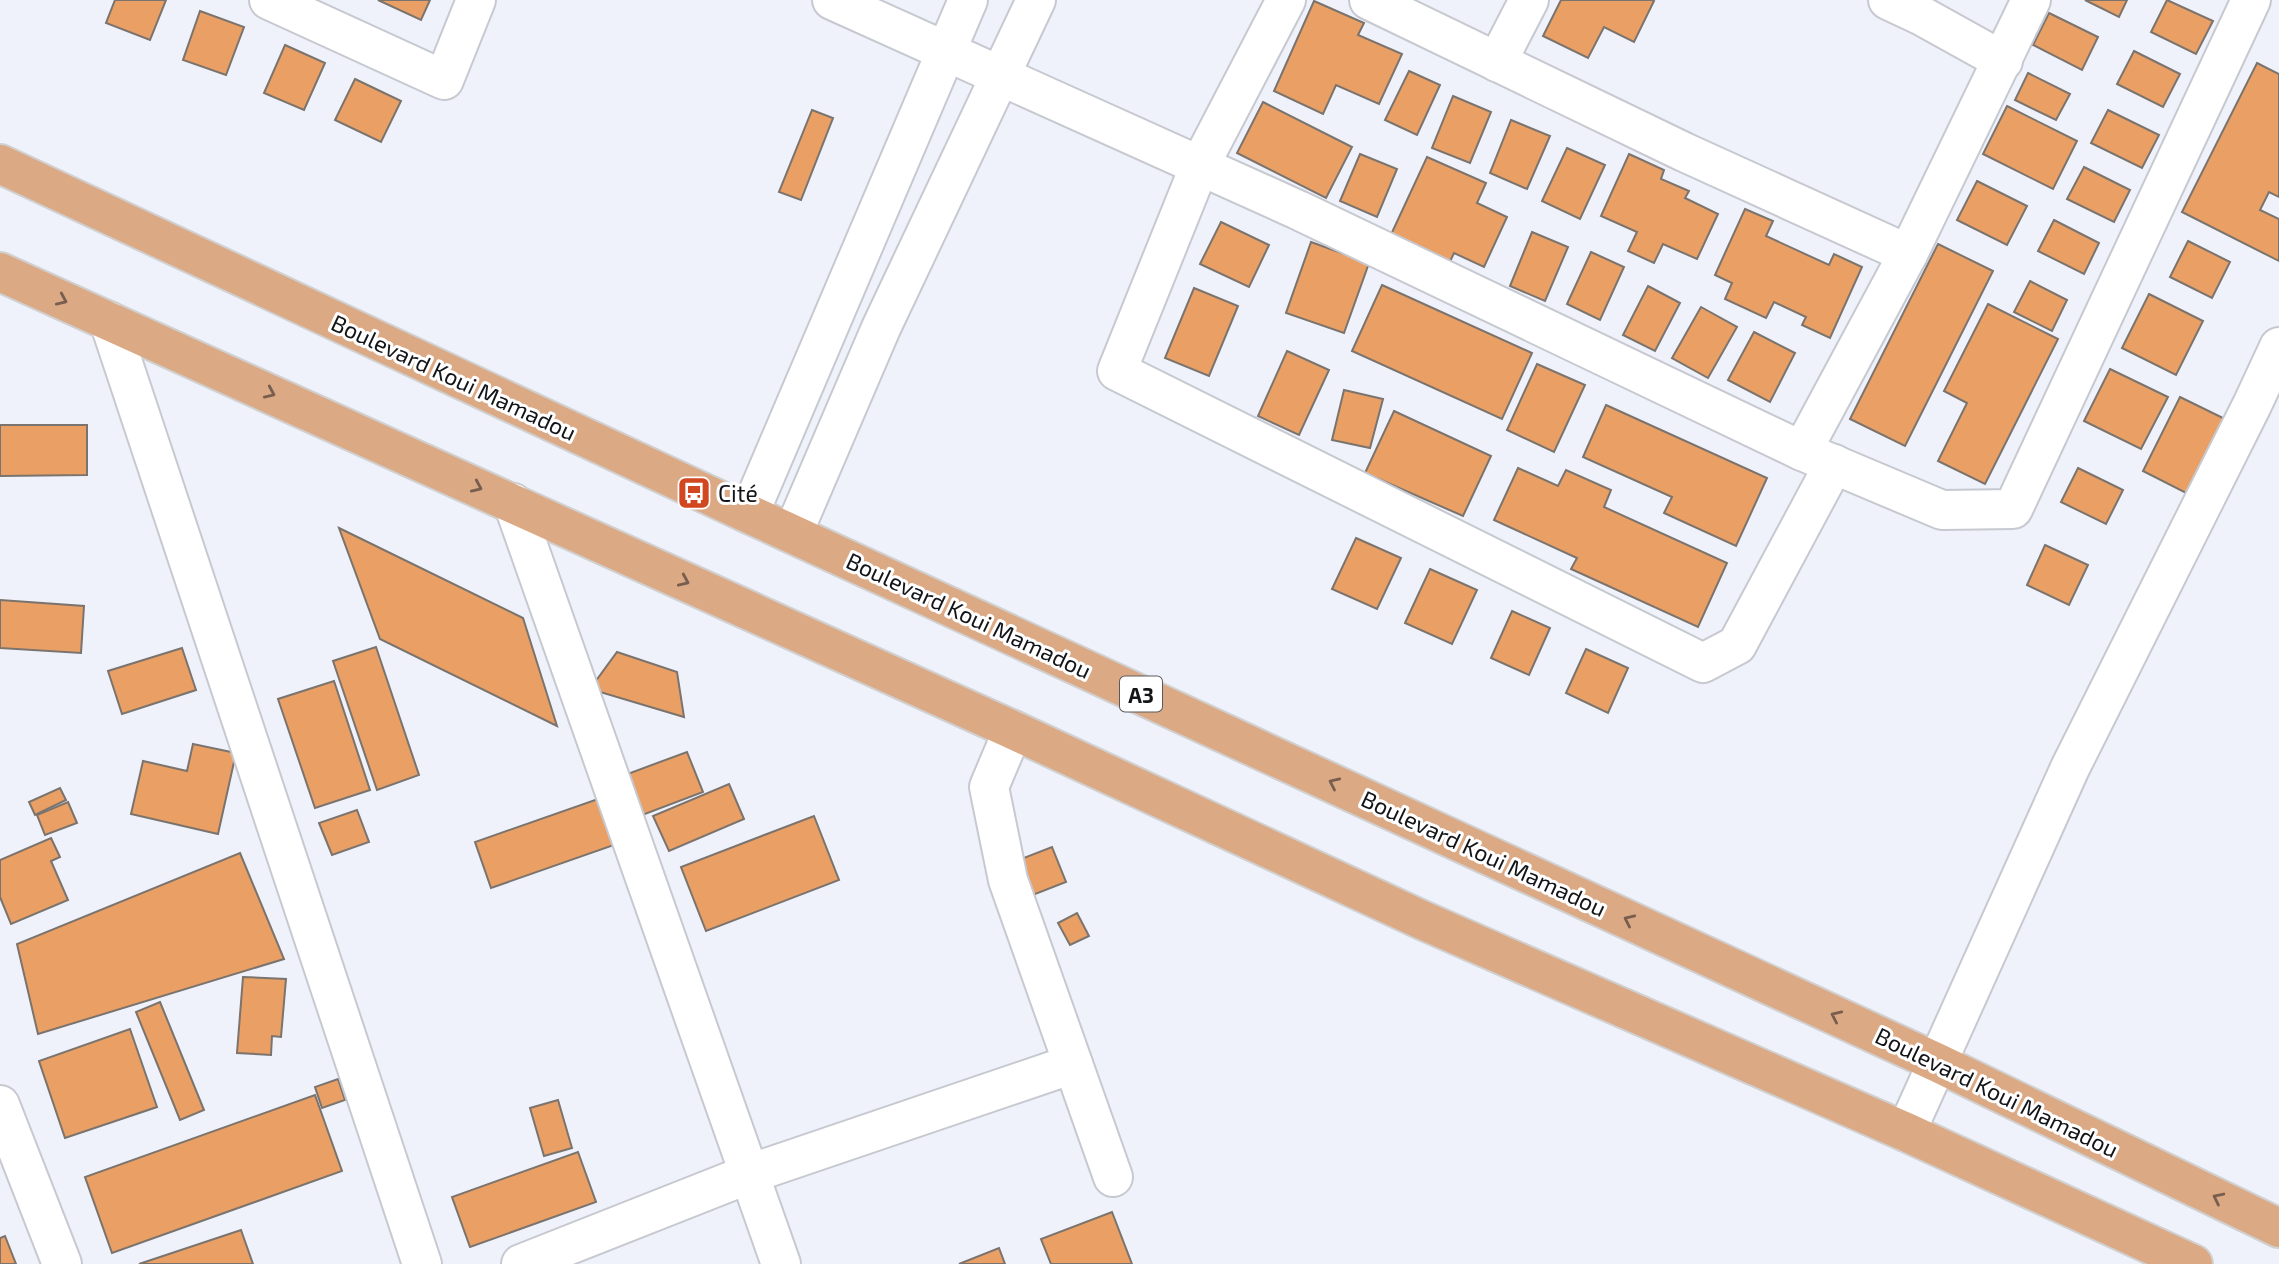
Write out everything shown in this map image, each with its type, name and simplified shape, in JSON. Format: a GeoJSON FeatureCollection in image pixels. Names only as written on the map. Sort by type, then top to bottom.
{"type":"FeatureCollection","features":[{"type":"Feature","properties":{"kind":"main road","name":"Boulevard Koui Mamadou"},"geometry":{"type":"LineString","coordinates":[[0,164],[749,514],[1938,1063],[2279,1228]]}},
{"type":"Feature","properties":{"kind":"main road"},"geometry":{"type":"LineString","coordinates":[[0,272],[1013,730],[1422,920],[1906,1132],[2193,1264]]}},
{"type":"Feature","properties":{"kind":"street"},"geometry":{"type":"LineString","coordinates":[[269,0],[444,80],[476,0]]}},
{"type":"Feature","properties":{"kind":"street"},"geometry":{"type":"LineString","coordinates":[[832,0],[1200,165],[1818,458],[1942,510],[2013,509],[2251,0]]}},
{"type":"Feature","properties":{"kind":"street"},"geometry":{"type":"LineString","coordinates":[[749,514],[968,0]]}},
{"type":"Feature","properties":{"kind":"street"},"geometry":{"type":"LineString","coordinates":[[793,533],[881,328],[1036,0]]}},
{"type":"Feature","properties":{"kind":"street"},"geometry":{"type":"LineString","coordinates":[[1286,0],[1200,165],[1117,371],[1703,663],[1737,645],[1908,254],[2031,0]]}},
{"type":"Feature","properties":{"kind":"street"},"geometry":{"type":"LineString","coordinates":[[1369,0],[1685,152],[1908,254]]}},
{"type":"Feature","properties":{"kind":"street"},"geometry":{"type":"LineString","coordinates":[[1497,62],[1529,0]]}},
{"type":"Feature","properties":{"kind":"street"},"geometry":{"type":"LineString","coordinates":[[1888,0],[2003,61]]}},
{"type":"Feature","properties":{"kind":"street"},"geometry":{"type":"LineString","coordinates":[[109,321],[422,1264]]}},
{"type":"Feature","properties":{"kind":"street"},"geometry":{"type":"LineString","coordinates":[[1906,1132],[2070,768],[2279,348]]}},
{"type":"Feature","properties":{"kind":"street"},"geometry":{"type":"LineString","coordinates":[[513,503],[781,1264]]}},
{"type":"Feature","properties":{"kind":"street"},"geometry":{"type":"LineString","coordinates":[[1013,730],[989,787],[1008,880],[1113,1177]]}},
{"type":"Feature","properties":{"kind":"street"},"geometry":{"type":"LineString","coordinates":[[521,1264],[749,1174],[1073,1064]]}},
{"type":"Feature","properties":{"kind":"street"},"geometry":{"type":"LineString","coordinates":[[0,1105],[62,1264]]}},
{"type":"Feature","properties":{"kind":"building"},"geometry":{"type":"Polygon","coordinates":[[[115,0],[166,0],[150,40],[106,23],[115,0]]]}},
{"type":"Feature","properties":{"kind":"building"},"geometry":{"type":"Polygon","coordinates":[[[378,0],[430,0],[421,20],[378,0]]]}},
{"type":"Feature","properties":{"kind":"building"},"geometry":{"type":"Polygon","coordinates":[[[1561,0],[1654,1],[1634,42],[1604,27],[1588,58],[1543,36],[1561,0]]]}},
{"type":"Feature","properties":{"kind":"building"},"geometry":{"type":"Polygon","coordinates":[[[2085,0],[2127,0],[2119,17],[2085,0]]]}},
{"type":"Feature","properties":{"kind":"building"},"geometry":{"type":"Polygon","coordinates":[[[2167,0],[2213,21],[2196,54],[2151,32],[2167,0]]]}},
{"type":"Feature","properties":{"kind":"building"},"geometry":{"type":"Polygon","coordinates":[[[1314,1],[1364,23],[1358,35],[1402,54],[1379,104],[1336,85],[1323,114],[1274,91],[1314,1]]]}},
{"type":"Feature","properties":{"kind":"building"},"geometry":{"type":"Polygon","coordinates":[[[200,11],[244,27],[226,75],[183,60],[200,11]]]}},
{"type":"Feature","properties":{"kind":"building"},"geometry":{"type":"Polygon","coordinates":[[[2049,13],[2098,37],[2082,70],[2033,45],[2049,13]]]}},
{"type":"Feature","properties":{"kind":"building"},"geometry":{"type":"Polygon","coordinates":[[[285,45],[325,63],[304,110],[264,93],[285,45]]]}},
{"type":"Feature","properties":{"kind":"building"},"geometry":{"type":"Polygon","coordinates":[[[2134,51],[2180,74],[2163,107],[2117,84],[2134,51]]]}},
{"type":"Feature","properties":{"kind":"building"},"geometry":{"type":"Polygon","coordinates":[[[2257,63],[2279,74],[2279,197],[2269,192],[2260,210],[2279,219],[2279,261],[2182,212],[2257,63]]]}},
{"type":"Feature","properties":{"kind":"building"},"geometry":{"type":"Polygon","coordinates":[[[1409,71],[1440,85],[1417,135],[1385,120],[1409,71]]]}},
{"type":"Feature","properties":{"kind":"building"},"geometry":{"type":"Polygon","coordinates":[[[2028,73],[2070,94],[2056,120],[2015,100],[2028,73]]]}},
{"type":"Feature","properties":{"kind":"building"},"geometry":{"type":"Polygon","coordinates":[[[355,79],[401,101],[381,142],[335,120],[355,79]]]}},
{"type":"Feature","properties":{"kind":"building"},"geometry":{"type":"Polygon","coordinates":[[[1453,96],[1491,112],[1470,163],[1432,148],[1453,96]]]}},
{"type":"Feature","properties":{"kind":"building"},"geometry":{"type":"Polygon","coordinates":[[[1263,102],[1352,147],[1326,198],[1237,153],[1263,102]]]}},
{"type":"Feature","properties":{"kind":"building"},"geometry":{"type":"Polygon","coordinates":[[[2007,106],[2077,141],[2053,189],[1983,154],[2007,106]]]}},
{"type":"Feature","properties":{"kind":"building"},"geometry":{"type":"Polygon","coordinates":[[[812,110],[833,118],[801,200],[779,192],[812,110]]]}},
{"type":"Feature","properties":{"kind":"building"},"geometry":{"type":"Polygon","coordinates":[[[2108,110],[2159,135],[2142,168],[2091,143],[2108,110]]]}},
{"type":"Feature","properties":{"kind":"building"},"geometry":{"type":"Polygon","coordinates":[[[1511,120],[1550,136],[1527,189],[1490,173],[1511,120]]]}},
{"type":"Feature","properties":{"kind":"building"},"geometry":{"type":"Polygon","coordinates":[[[1567,148],[1605,165],[1580,219],[1542,201],[1567,148]]]}},
{"type":"Feature","properties":{"kind":"building"},"geometry":{"type":"Polygon","coordinates":[[[1360,154],[1397,169],[1377,217],[1340,201],[1360,154]]]}},
{"type":"Feature","properties":{"kind":"building"},"geometry":{"type":"Polygon","coordinates":[[[1629,154],[1664,170],[1661,179],[1689,191],[1685,198],[1718,214],[1697,259],[1663,244],[1654,263],[1628,251],[1637,232],[1601,216],[1629,154]]]}},
{"type":"Feature","properties":{"kind":"building"},"geometry":{"type":"Polygon","coordinates":[[[1427,157],[1486,183],[1477,203],[1507,217],[1484,267],[1454,253],[1447,268],[1388,241],[1427,157]]]}},
{"type":"Feature","properties":{"kind":"building"},"geometry":{"type":"Polygon","coordinates":[[[2084,167],[2130,190],[2114,222],[2067,199],[2084,167]]]}},
{"type":"Feature","properties":{"kind":"building"},"geometry":{"type":"Polygon","coordinates":[[[1977,181],[2027,206],[2007,245],[1957,220],[1977,181]]]}},
{"type":"Feature","properties":{"kind":"building"},"geometry":{"type":"Polygon","coordinates":[[[1745,209],[1773,221],[1766,236],[1829,265],[1834,254],[1862,267],[1830,338],[1802,325],[1806,317],[1774,302],[1766,318],[1725,299],[1732,283],[1715,275],[1745,209]]]}},
{"type":"Feature","properties":{"kind":"building"},"geometry":{"type":"Polygon","coordinates":[[[2054,220],[2099,243],[2084,274],[2038,251],[2054,220]]]}},
{"type":"Feature","properties":{"kind":"building"},"geometry":{"type":"Polygon","coordinates":[[[1221,222],[1269,245],[1249,287],[1200,264],[1221,222]]]}},
{"type":"Feature","properties":{"kind":"building"},"geometry":{"type":"Polygon","coordinates":[[[1532,232],[1568,247],[1545,301],[1510,286],[1532,232]]]}},
{"type":"Feature","properties":{"kind":"building"},"geometry":{"type":"Polygon","coordinates":[[[2188,241],[2230,262],[2212,298],[2170,277],[2188,241]]]}},
{"type":"Feature","properties":{"kind":"building"},"geometry":{"type":"Polygon","coordinates":[[[1311,242],[1369,263],[1344,333],[1286,313],[1311,242]]]}},
{"type":"Feature","properties":{"kind":"building"},"geometry":{"type":"Polygon","coordinates":[[[1938,244],[1993,271],[1905,446],[1850,419],[1938,244]]]}},
{"type":"Feature","properties":{"kind":"building"},"geometry":{"type":"Polygon","coordinates":[[[1591,252],[1624,267],[1600,320],[1567,304],[1591,252]]]}},
{"type":"Feature","properties":{"kind":"building"},"geometry":{"type":"Polygon","coordinates":[[[2030,281],[2067,300],[2052,331],[2014,312],[2030,281]]]}},
{"type":"Feature","properties":{"kind":"building"},"geometry":{"type":"Polygon","coordinates":[[[1382,285],[1532,353],[1502,419],[1352,351],[1382,285]]]}},
{"type":"Feature","properties":{"kind":"building"},"geometry":{"type":"Polygon","coordinates":[[[1648,286],[1680,303],[1655,351],[1623,335],[1648,286]]]}},
{"type":"Feature","properties":{"kind":"building"},"geometry":{"type":"Polygon","coordinates":[[[1194,288],[1238,306],[1209,376],[1165,358],[1194,288]]]}},
{"type":"Feature","properties":{"kind":"building"},"geometry":{"type":"Polygon","coordinates":[[[2149,294],[2203,321],[2176,375],[2122,348],[2149,294]]]}},
{"type":"Feature","properties":{"kind":"building"},"geometry":{"type":"Polygon","coordinates":[[[1988,304],[2058,339],[1985,484],[1938,461],[1967,403],[1944,391],[1988,304]]]}},
{"type":"Feature","properties":{"kind":"building"},"geometry":{"type":"Polygon","coordinates":[[[1701,307],[1737,327],[1708,378],[1672,358],[1701,307]]]}},
{"type":"Feature","properties":{"kind":"building"},"geometry":{"type":"Polygon","coordinates":[[[1754,332],[1795,353],[1770,402],[1728,380],[1754,332]]]}},
{"type":"Feature","properties":{"kind":"building"},"geometry":{"type":"Polygon","coordinates":[[[1287,351],[1329,370],[1299,435],[1258,416],[1287,351]]]}},
{"type":"Feature","properties":{"kind":"building"},"geometry":{"type":"Polygon","coordinates":[[[1537,364],[1585,385],[1554,452],[1507,430],[1537,364]]]}},
{"type":"Feature","properties":{"kind":"building"},"geometry":{"type":"Polygon","coordinates":[[[2110,369],[2168,397],[2141,449],[2084,421],[2110,369]]]}},
{"type":"Feature","properties":{"kind":"building"},"geometry":{"type":"Polygon","coordinates":[[[1344,390],[1383,399],[1370,448],[1332,440],[1344,390]]]}},
{"type":"Feature","properties":{"kind":"building"},"geometry":{"type":"Polygon","coordinates":[[[2180,397],[2225,419],[2188,494],[2143,471],[2180,397]]]}},
{"type":"Feature","properties":{"kind":"building"},"geometry":{"type":"Polygon","coordinates":[[[1606,405],[1767,478],[1736,546],[1664,513],[1672,497],[1583,457],[1606,405]]]}},
{"type":"Feature","properties":{"kind":"building"},"geometry":{"type":"Polygon","coordinates":[[[1394,411],[1491,456],[1463,516],[1365,473],[1394,411]]]}},
{"type":"Feature","properties":{"kind":"building"},"geometry":{"type":"Polygon","coordinates":[[[0,425],[87,425],[87,475],[0,476],[0,425]]]}},
{"type":"Feature","properties":{"kind":"building"},"geometry":{"type":"Polygon","coordinates":[[[1518,468],[1558,486],[1566,470],[1611,490],[1604,507],[1727,563],[1698,627],[1571,569],[1577,558],[1494,520],[1518,468]]]}},
{"type":"Feature","properties":{"kind":"building"},"geometry":{"type":"Polygon","coordinates":[[[2078,468],[2123,490],[2106,524],[2061,502],[2078,468]]]}},
{"type":"Feature","properties":{"kind":"building"},"geometry":{"type":"Polygon","coordinates":[[[339,528],[523,618],[557,726],[380,639],[339,528]]]}},
{"type":"Feature","properties":{"kind":"building"},"geometry":{"type":"Polygon","coordinates":[[[1356,538],[1401,558],[1377,609],[1332,589],[1356,538]]]}},
{"type":"Feature","properties":{"kind":"building"},"geometry":{"type":"Polygon","coordinates":[[[2045,545],[2088,565],[2069,605],[2027,585],[2045,545]]]}},
{"type":"Feature","properties":{"kind":"building"},"geometry":{"type":"Polygon","coordinates":[[[1430,569],[1477,590],[1452,644],[1405,623],[1430,569]]]}},
{"type":"Feature","properties":{"kind":"building"},"geometry":{"type":"Polygon","coordinates":[[[0,600],[84,606],[81,653],[0,648],[0,600]]]}},
{"type":"Feature","properties":{"kind":"building"},"geometry":{"type":"Polygon","coordinates":[[[1512,611],[1550,628],[1529,675],[1491,658],[1512,611]]]}},
{"type":"Feature","properties":{"kind":"building"},"geometry":{"type":"Polygon","coordinates":[[[376,647],[419,775],[377,790],[333,661],[376,647]]]}},
{"type":"Feature","properties":{"kind":"building"},"geometry":{"type":"Polygon","coordinates":[[[182,648],[196,690],[122,714],[108,671],[182,648]]]}},
{"type":"Feature","properties":{"kind":"building"},"geometry":{"type":"Polygon","coordinates":[[[1586,649],[1628,668],[1608,713],[1566,693],[1586,649]]]}},
{"type":"Feature","properties":{"kind":"building"},"geometry":{"type":"Polygon","coordinates":[[[617,652],[677,672],[684,717],[590,689],[617,652]]]}},
{"type":"Feature","properties":{"kind":"building"},"geometry":{"type":"Polygon","coordinates":[[[334,681],[370,790],[315,808],[278,699],[334,681]]]}},
{"type":"Feature","properties":{"kind":"building"},"geometry":{"type":"Polygon","coordinates":[[[193,744],[236,753],[218,834],[131,814],[143,761],[187,771],[193,744]]]}},
{"type":"Feature","properties":{"kind":"building"},"geometry":{"type":"Polygon","coordinates":[[[687,752],[703,792],[637,817],[622,776],[687,752]]]}},
{"type":"Feature","properties":{"kind":"building"},"geometry":{"type":"Polygon","coordinates":[[[729,784],[744,819],[669,851],[653,816],[729,784]]]}},
{"type":"Feature","properties":{"kind":"building"},"geometry":{"type":"Polygon","coordinates":[[[60,788],[66,800],[35,815],[29,802],[60,788]]]}},
{"type":"Feature","properties":{"kind":"building"},"geometry":{"type":"Polygon","coordinates":[[[598,799],[614,845],[491,888],[475,842],[598,799]]]}},
{"type":"Feature","properties":{"kind":"building"},"geometry":{"type":"Polygon","coordinates":[[[68,802],[77,823],[45,835],[37,815],[68,802]]]}},
{"type":"Feature","properties":{"kind":"building"},"geometry":{"type":"Polygon","coordinates":[[[357,810],[369,842],[332,855],[319,823],[357,810]]]}},
{"type":"Feature","properties":{"kind":"building"},"geometry":{"type":"Polygon","coordinates":[[[814,816],[839,880],[706,931],[681,867],[814,816]]]}},
{"type":"Feature","properties":{"kind":"building"},"geometry":{"type":"Polygon","coordinates":[[[51,838],[60,857],[51,861],[68,900],[11,924],[0,897],[0,860],[51,838]]]}},
{"type":"Feature","properties":{"kind":"building"},"geometry":{"type":"Polygon","coordinates":[[[1052,847],[1066,882],[1025,898],[1011,863],[1052,847]]]}},
{"type":"Feature","properties":{"kind":"building"},"geometry":{"type":"Polygon","coordinates":[[[240,853],[284,959],[38,1034],[17,944],[240,853]]]}},
{"type":"Feature","properties":{"kind":"building"},"geometry":{"type":"Polygon","coordinates":[[[1077,913],[1089,936],[1070,945],[1058,923],[1077,913]]]}},
{"type":"Feature","properties":{"kind":"building"},"geometry":{"type":"Polygon","coordinates":[[[243,977],[286,979],[281,1037],[272,1036],[271,1055],[237,1053],[243,977]]]}},
{"type":"Feature","properties":{"kind":"building"},"geometry":{"type":"Polygon","coordinates":[[[160,1002],[204,1110],[180,1120],[136,1012],[160,1002]]]}},
{"type":"Feature","properties":{"kind":"building"},"geometry":{"type":"Polygon","coordinates":[[[130,1029],[157,1107],[65,1138],[39,1061],[130,1029]]]}},
{"type":"Feature","properties":{"kind":"building"},"geometry":{"type":"Polygon","coordinates":[[[338,1079],[345,1100],[322,1108],[315,1087],[338,1079]]]}},
{"type":"Feature","properties":{"kind":"building"},"geometry":{"type":"Polygon","coordinates":[[[315,1095],[342,1171],[112,1253],[85,1177],[315,1095]]]}},
{"type":"Feature","properties":{"kind":"building"},"geometry":{"type":"Polygon","coordinates":[[[558,1100],[572,1148],[544,1156],[530,1108],[558,1100]]]}},
{"type":"Feature","properties":{"kind":"building"},"geometry":{"type":"Polygon","coordinates":[[[578,1152],[596,1202],[470,1247],[452,1197],[578,1152]]]}},
{"type":"Feature","properties":{"kind":"building"},"geometry":{"type":"Polygon","coordinates":[[[1112,1212],[1132,1264],[1051,1264],[1041,1239],[1112,1212]]]}},
{"type":"Feature","properties":{"kind":"building"},"geometry":{"type":"Polygon","coordinates":[[[241,1230],[253,1264],[139,1264],[241,1230]]]}},
{"type":"Feature","properties":{"kind":"building"},"geometry":{"type":"Polygon","coordinates":[[[5,1236],[16,1264],[0,1264],[0,1238],[5,1236]]]}},
{"type":"Feature","properties":{"kind":"building"},"geometry":{"type":"Polygon","coordinates":[[[999,1248],[1005,1264],[959,1264],[999,1248]]]}},
{"type":"Feature","properties":{"kind":"place","name":"Cité"},"geometry":{"type":"Point","coordinates":[694,493]}}]}
